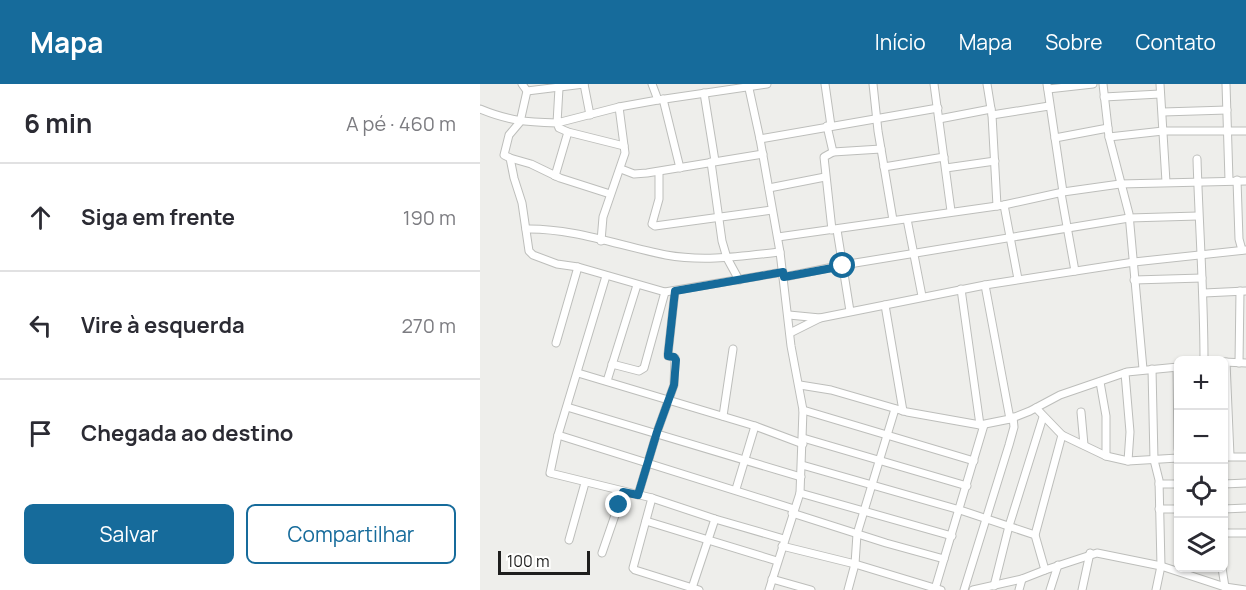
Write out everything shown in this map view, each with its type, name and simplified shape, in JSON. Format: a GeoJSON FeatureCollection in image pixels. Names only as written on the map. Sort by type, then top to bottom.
{"type":"FeatureCollection","features":[{"type":"Feature","properties":{"kind":"street"},"geometry":{"type":"LineString","coordinates":[[522,84],[527,91],[520,122],[509,135],[504,156],[610,194]]}},
{"type":"Feature","properties":{"kind":"street"},"geometry":{"type":"LineString","coordinates":[[527,91],[584,84],[590,115]]}},
{"type":"Feature","properties":{"kind":"street"},"geometry":{"type":"LineString","coordinates":[[652,84],[660,99],[680,168]]}},
{"type":"Feature","properties":{"kind":"street"},"geometry":{"type":"LineString","coordinates":[[699,84],[703,93],[713,161],[718,218],[727,258],[739,280]]}},
{"type":"Feature","properties":{"kind":"street"},"geometry":{"type":"LineString","coordinates":[[480,109],[520,122],[557,123],[660,99],[767,84]]}},
{"type":"Feature","properties":{"kind":"street"},"geometry":{"type":"LineString","coordinates":[[825,84],[833,152]]}},
{"type":"Feature","properties":{"kind":"street"},"geometry":{"type":"LineString","coordinates":[[873,84],[893,220]]}},
{"type":"Feature","properties":{"kind":"street"},"geometry":{"type":"LineString","coordinates":[[934,84],[951,211]]}},
{"type":"Feature","properties":{"kind":"street"},"geometry":{"type":"LineString","coordinates":[[987,84],[1001,205],[1011,238],[1018,279]]}},
{"type":"Feature","properties":{"kind":"street"},"geometry":{"type":"LineString","coordinates":[[1075,270],[1048,87],[1093,84]]}},
{"type":"Feature","properties":{"kind":"street"},"geometry":{"type":"LineString","coordinates":[[1103,84],[1109,137],[1129,218],[1143,369]]}},
{"type":"Feature","properties":{"kind":"street"},"geometry":{"type":"LineString","coordinates":[[1160,84],[1166,182]]}},
{"type":"Feature","properties":{"kind":"street"},"geometry":{"type":"LineString","coordinates":[[1226,84],[1229,180]]}},
{"type":"Feature","properties":{"kind":"street"},"geometry":{"type":"LineString","coordinates":[[748,86],[778,237],[790,333],[803,410],[800,492],[769,590]]}},
{"type":"Feature","properties":{"kind":"street"},"geometry":{"type":"LineString","coordinates":[[559,88],[557,123],[559,128],[624,146]]}},
{"type":"Feature","properties":{"kind":"street"},"geometry":{"type":"LineString","coordinates":[[1104,97],[1160,94]]}},
{"type":"Feature","properties":{"kind":"street"},"geometry":{"type":"LineString","coordinates":[[939,119],[1050,106]]}},
{"type":"Feature","properties":{"kind":"street"},"geometry":{"type":"LineString","coordinates":[[602,241],[603,217],[625,153],[619,107]]}},
{"type":"Feature","properties":{"kind":"street"},"geometry":{"type":"LineString","coordinates":[[760,138],[938,108]]}},
{"type":"Feature","properties":{"kind":"street"},"geometry":{"type":"LineString","coordinates":[[1163,112],[1227,110]]}},
{"type":"Feature","properties":{"kind":"street"},"geometry":{"type":"LineString","coordinates":[[1055,138],[1108,128]]}},
{"type":"Feature","properties":{"kind":"street"},"geometry":{"type":"LineString","coordinates":[[1109,137],[1163,131],[1246,131]]}},
{"type":"Feature","properties":{"kind":"street"},"geometry":{"type":"LineString","coordinates":[[555,176],[568,132]]}},
{"type":"Feature","properties":{"kind":"street"},"geometry":{"type":"LineString","coordinates":[[850,311],[823,161],[826,155],[833,152],[881,149]]}},
{"type":"Feature","properties":{"kind":"street"},"geometry":{"type":"LineString","coordinates":[[621,169],[634,174],[659,172],[763,154]]}},
{"type":"Feature","properties":{"kind":"street"},"geometry":{"type":"LineString","coordinates":[[884,167],[944,157]]}},
{"type":"Feature","properties":{"kind":"street"},"geometry":{"type":"LineString","coordinates":[[510,158],[522,203],[529,251],[533,255],[556,264],[578,267],[665,292],[914,255],[1129,218],[1198,216]]}},
{"type":"Feature","properties":{"kind":"street"},"geometry":{"type":"LineString","coordinates":[[1197,159],[1198,216],[1204,293],[1204,356]]}},
{"type":"Feature","properties":{"kind":"street"},"geometry":{"type":"LineString","coordinates":[[946,168],[995,161]]}},
{"type":"Feature","properties":{"kind":"street"},"geometry":{"type":"LineString","coordinates":[[659,172],[659,199],[653,226],[772,210]]}},
{"type":"Feature","properties":{"kind":"street"},"geometry":{"type":"LineString","coordinates":[[769,188],[825,177]]}},
{"type":"Feature","properties":{"kind":"street"},"geometry":{"type":"LineString","coordinates":[[790,333],[820,318],[922,296],[1075,270],[1244,250],[1239,239],[1237,180]]}},
{"type":"Feature","properties":{"kind":"street"},"geometry":{"type":"LineString","coordinates":[[778,237],[1001,205],[1062,192],[1120,184],[1246,181]]}},
{"type":"Feature","properties":{"kind":"street"},"geometry":{"type":"LineString","coordinates":[[907,219],[922,296]]}},
{"type":"Feature","properties":{"kind":"street"},"geometry":{"type":"LineString","coordinates":[[526,229],[566,233],[688,258],[727,258],[780,252]]}},
{"type":"Feature","properties":{"kind":"street"},"geometry":{"type":"LineString","coordinates":[[556,343],[578,267]]}},
{"type":"Feature","properties":{"kind":"street"},"geometry":{"type":"LineString","coordinates":[[606,276],[558,435],[550,473],[652,498],[855,564],[918,587],[938,589],[944,559],[967,486],[982,425],[961,289]]}},
{"type":"Feature","properties":{"kind":"street"},"geometry":{"type":"LineString","coordinates":[[1134,280],[1202,278]]}},
{"type":"Feature","properties":{"kind":"street"},"geometry":{"type":"LineString","coordinates":[[607,381],[637,285]]}},
{"type":"Feature","properties":{"kind":"street"},"geometry":{"type":"LineString","coordinates":[[964,590],[1014,427],[985,285]]}},
{"type":"Feature","properties":{"kind":"street"},"geometry":{"type":"LineString","coordinates":[[638,495],[676,374],[675,358],[668,356],[675,291]]}},
{"type":"Feature","properties":{"kind":"street"},"geometry":{"type":"LineString","coordinates":[[1204,293],[1243,291],[1243,363],[1228,362]]}},
{"type":"Feature","properties":{"kind":"street"},"geometry":{"type":"LineString","coordinates":[[612,364],[639,371],[644,368],[665,292]]}},
{"type":"Feature","properties":{"kind":"street"},"geometry":{"type":"LineString","coordinates":[[885,305],[903,411]]}},
{"type":"Feature","properties":{"kind":"street"},"geometry":{"type":"LineString","coordinates":[[789,315],[820,318]]}},
{"type":"Feature","properties":{"kind":"street"},"geometry":{"type":"LineString","coordinates":[[723,416],[733,349]]}},
{"type":"Feature","properties":{"kind":"street"},"geometry":{"type":"LineString","coordinates":[[800,385],[831,390],[903,411],[982,425],[1012,418],[1060,395],[1125,373],[1143,369],[1174,367]]}},
{"type":"Feature","properties":{"kind":"street"},"geometry":{"type":"LineString","coordinates":[[1152,369],[1154,460],[1159,484],[1161,566],[1156,590]]}},
{"type":"Feature","properties":{"kind":"street"},"geometry":{"type":"LineString","coordinates":[[578,373],[803,441],[880,459],[967,486]]}},
{"type":"Feature","properties":{"kind":"street"},"geometry":{"type":"LineString","coordinates":[[1125,373],[1130,413],[1128,461]]}},
{"type":"Feature","properties":{"kind":"street"},"geometry":{"type":"LineString","coordinates":[[1100,382],[1106,416],[1106,456]]}},
{"type":"Feature","properties":{"kind":"street"},"geometry":{"type":"LineString","coordinates":[[567,407],[657,432],[801,477]]}},
{"type":"Feature","properties":{"kind":"street"},"geometry":{"type":"LineString","coordinates":[[1036,408],[1062,435],[1106,456],[1128,461],[1174,458]]}},
{"type":"Feature","properties":{"kind":"street"},"geometry":{"type":"LineString","coordinates":[[848,590],[855,564],[857,534],[895,409]]}},
{"type":"Feature","properties":{"kind":"street"},"geometry":{"type":"LineString","coordinates":[[803,410],[974,461]]}},
{"type":"Feature","properties":{"kind":"street"},"geometry":{"type":"LineString","coordinates":[[1081,412],[1084,445]]}},
{"type":"Feature","properties":{"kind":"street"},"geometry":{"type":"LineString","coordinates":[[994,586],[1009,526],[1043,417]]}},
{"type":"Feature","properties":{"kind":"street"},"geometry":{"type":"LineString","coordinates":[[736,489],[755,426]]}},
{"type":"Feature","properties":{"kind":"street"},"geometry":{"type":"LineString","coordinates":[[558,435],[736,489],[857,534],[944,559]]}},
{"type":"Feature","properties":{"kind":"street"},"geometry":{"type":"LineString","coordinates":[[1045,570],[1035,535],[1062,435]]}},
{"type":"Feature","properties":{"kind":"street"},"geometry":{"type":"LineString","coordinates":[[1228,457],[1246,457]]}},
{"type":"Feature","properties":{"kind":"street"},"geometry":{"type":"LineString","coordinates":[[802,465],[960,510],[1035,535]]}},
{"type":"Feature","properties":{"kind":"street"},"geometry":{"type":"LineString","coordinates":[[569,540],[585,483]]}},
{"type":"Feature","properties":{"kind":"street"},"geometry":{"type":"LineString","coordinates":[[1228,484],[1246,483]]}},
{"type":"Feature","properties":{"kind":"street"},"geometry":{"type":"LineString","coordinates":[[1159,484],[1174,484]]}},
{"type":"Feature","properties":{"kind":"street"},"geometry":{"type":"LineString","coordinates":[[602,553],[623,492]]}},
{"type":"Feature","properties":{"kind":"street"},"geometry":{"type":"LineString","coordinates":[[800,492],[952,536]]}},
{"type":"Feature","properties":{"kind":"street"},"geometry":{"type":"LineString","coordinates":[[652,498],[633,565],[635,570],[696,589],[714,519]]}},
{"type":"Feature","properties":{"kind":"street"},"geometry":{"type":"LineString","coordinates":[[1228,509],[1246,508]]}},
{"type":"Feature","properties":{"kind":"street"},"geometry":{"type":"LineString","coordinates":[[1159,509],[1174,509]]}},
{"type":"Feature","properties":{"kind":"street"},"geometry":{"type":"LineString","coordinates":[[646,521],[777,561]]}},
{"type":"Feature","properties":{"kind":"street"},"geometry":{"type":"LineString","coordinates":[[1228,533],[1246,533]]}},
{"type":"Feature","properties":{"kind":"street"},"geometry":{"type":"LineString","coordinates":[[973,590],[1022,579],[1097,552],[1161,566],[1230,588],[1246,590]]}},
{"type":"Feature","properties":{"kind":"street"},"geometry":{"type":"LineString","coordinates":[[1082,590],[1090,553]]}},
{"type":"Feature","properties":{"kind":"street"},"geometry":{"type":"LineString","coordinates":[[1050,590],[1058,565]]}},
{"type":"Feature","properties":{"kind":"street"},"geometry":{"type":"LineString","coordinates":[[1224,572],[1230,588]]}},
{"type":"Feature","properties":{"kind":"street"},"geometry":{"type":"LineString","coordinates":[[772,579],[811,590]]}},
{"type":"Feature","properties":{"kind":"street"},"geometry":{"type":"LineString","coordinates":[[1019,590],[1022,579]]}},
{"type":"Feature","properties":{"kind":"route"},"geometry":{"type":"LineString","coordinates":[[619,505],[623,492],[638,495],[674,385],[676,360],[668,356],[668,344],[675,291],[783,272],[784,277],[843,266]]}}]}
